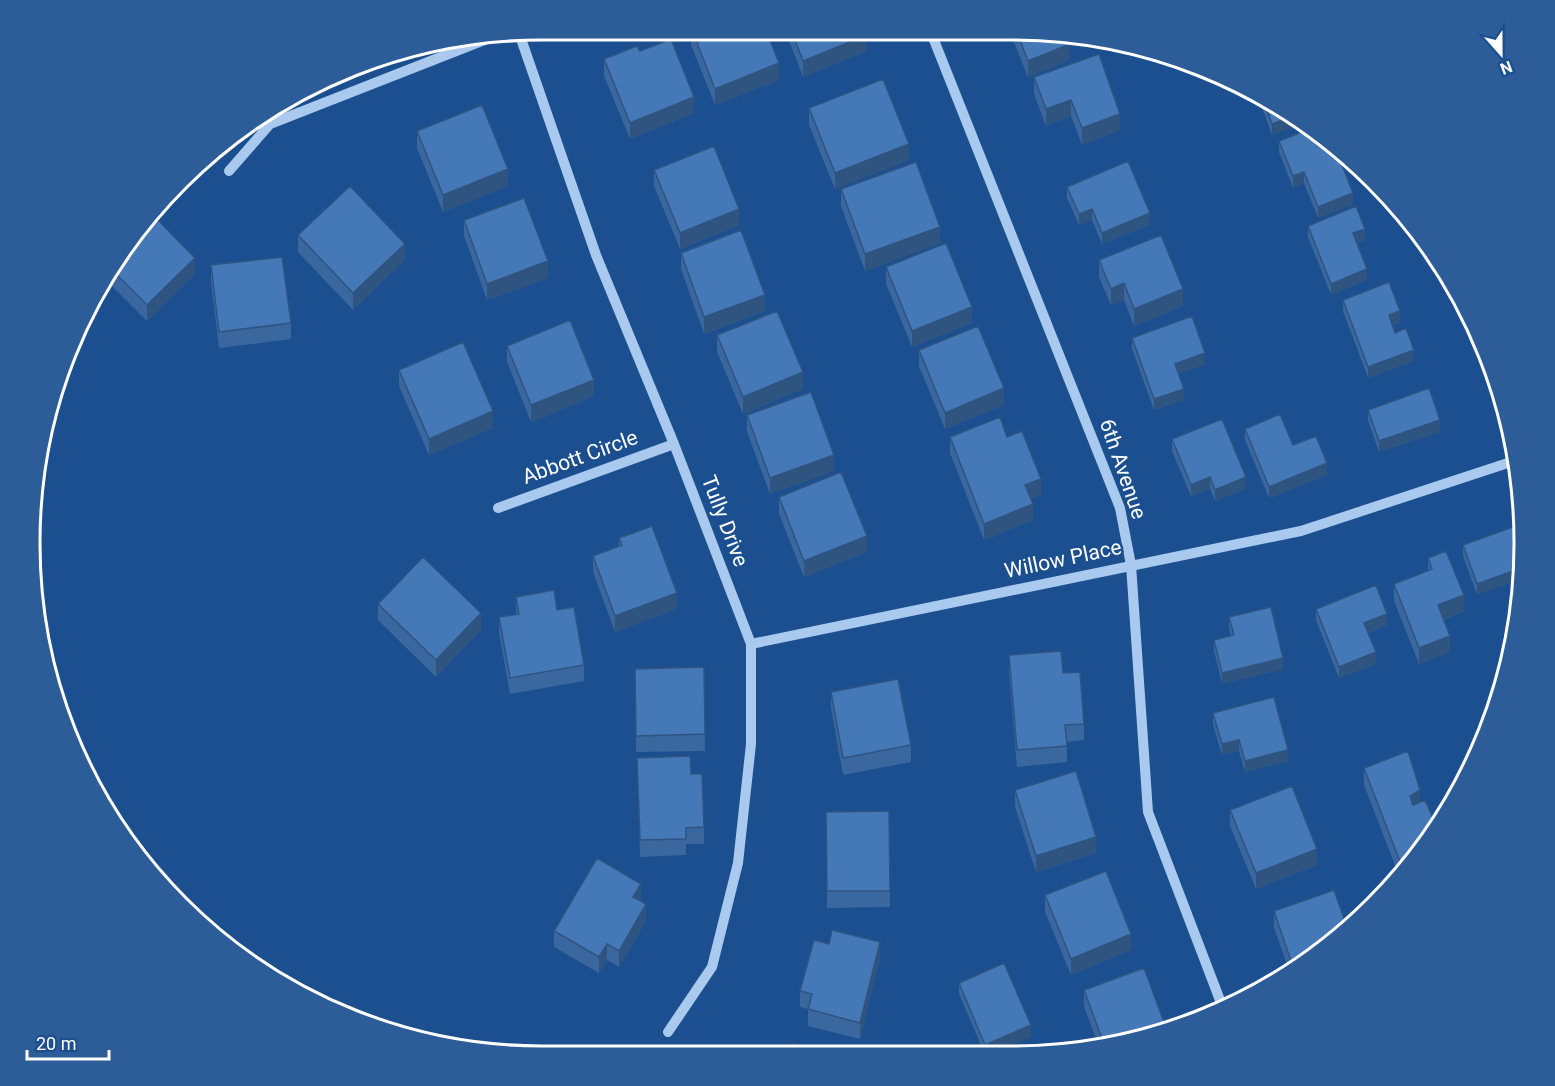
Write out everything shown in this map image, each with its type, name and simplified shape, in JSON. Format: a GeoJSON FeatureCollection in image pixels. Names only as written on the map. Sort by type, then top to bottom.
{"type":"FeatureCollection","features":[{"type":"Feature","properties":{"kind":"street","name":"6th Avenue"},"geometry":{"type":"LineString","coordinates":[[934,40],[1120,508],[1131,565],[1148,812],[1220,1000]]}},
{"type":"Feature","properties":{"kind":"street","name":"Tully Drive"},"geometry":{"type":"LineString","coordinates":[[522,41],[596,255],[674,444],[751,644],[751,744],[738,863],[712,967],[668,1032]]}},
{"type":"Feature","properties":{"kind":"street"},"geometry":{"type":"LineString","coordinates":[[229,171],[270,123],[468,46]]}},
{"type":"Feature","properties":{"kind":"street","name":"Abbott Circle"},"geometry":{"type":"LineString","coordinates":[[498,508],[674,444]]}},
{"type":"Feature","properties":{"kind":"street","name":"Willow Place"},"geometry":{"type":"LineString","coordinates":[[751,644],[1301,531],[1508,463]]}},
{"type":"Feature","properties":{"kind":"building"},"geometry":{"type":"Polygon","coordinates":[[[671,40],[694,97],[630,123],[604,59],[637,46],[640,51],[671,40]]]}},
{"type":"Feature","properties":{"kind":"building"},"geometry":{"type":"Polygon","coordinates":[[[696,40],[770,40],[779,63],[715,89],[696,40]]]}},
{"type":"Feature","properties":{"kind":"building"},"geometry":{"type":"Polygon","coordinates":[[[795,40],[855,40],[803,61],[795,40]]]}},
{"type":"Feature","properties":{"kind":"building"},"geometry":{"type":"Polygon","coordinates":[[[1020,40],[1069,44],[1028,61],[1020,40]]]}},
{"type":"Feature","properties":{"kind":"building"},"geometry":{"type":"Polygon","coordinates":[[[1099,54],[1120,114],[1082,128],[1071,100],[1046,109],[1034,77],[1099,54]]]}},
{"type":"Feature","properties":{"kind":"building"},"geometry":{"type":"Polygon","coordinates":[[[883,79],[909,144],[835,173],[809,108],[883,79]]]}},
{"type":"Feature","properties":{"kind":"building"},"geometry":{"type":"Polygon","coordinates":[[[482,105],[508,169],[443,195],[417,131],[482,105]]]}},
{"type":"Feature","properties":{"kind":"building"},"geometry":{"type":"Polygon","coordinates":[[[1267,111],[1283,120],[1272,124],[1267,111]]]}},
{"type":"Feature","properties":{"kind":"building"},"geometry":{"type":"Polygon","coordinates":[[[1301,132],[1341,164],[1353,193],[1318,207],[1304,172],[1293,176],[1279,141],[1301,132]]]}},
{"type":"Feature","properties":{"kind":"building"},"geometry":{"type":"Polygon","coordinates":[[[714,146],[739,209],[680,233],[654,170],[714,146]]]}},
{"type":"Feature","properties":{"kind":"building"},"geometry":{"type":"Polygon","coordinates":[[[1128,161],[1150,213],[1102,233],[1092,209],[1079,214],[1067,187],[1128,161]]]}},
{"type":"Feature","properties":{"kind":"building"},"geometry":{"type":"Polygon","coordinates":[[[916,162],[940,227],[865,254],[841,189],[916,162]]]}},
{"type":"Feature","properties":{"kind":"building"},"geometry":{"type":"Polygon","coordinates":[[[350,186],[405,244],[353,293],[298,235],[350,186]]]}},
{"type":"Feature","properties":{"kind":"building"},"geometry":{"type":"Polygon","coordinates":[[[524,198],[548,261],[487,284],[464,220],[524,198]]]}},
{"type":"Feature","properties":{"kind":"building"},"geometry":{"type":"Polygon","coordinates":[[[1356,206],[1365,229],[1353,233],[1367,269],[1331,284],[1308,226],[1356,206]]]}},
{"type":"Feature","properties":{"kind":"building"},"geometry":{"type":"Polygon","coordinates":[[[158,220],[195,258],[147,305],[118,276],[158,220]]]}},
{"type":"Feature","properties":{"kind":"building"},"geometry":{"type":"Polygon","coordinates":[[[741,230],[765,295],[704,317],[681,253],[741,230]]]}},
{"type":"Feature","properties":{"kind":"building"},"geometry":{"type":"Polygon","coordinates":[[[1161,235],[1183,289],[1134,309],[1124,283],[1111,289],[1099,260],[1161,235]]]}},
{"type":"Feature","properties":{"kind":"building"},"geometry":{"type":"Polygon","coordinates":[[[946,243],[972,307],[912,331],[886,267],[946,243]]]}},
{"type":"Feature","properties":{"kind":"building"},"geometry":{"type":"Polygon","coordinates":[[[282,257],[291,323],[219,332],[211,265],[282,257]]]}},
{"type":"Feature","properties":{"kind":"building"},"geometry":{"type":"Polygon","coordinates":[[[1389,282],[1400,311],[1389,315],[1395,333],[1406,328],[1414,350],[1368,367],[1343,300],[1389,282]]]}},
{"type":"Feature","properties":{"kind":"building"},"geometry":{"type":"Polygon","coordinates":[[[777,311],[803,372],[743,397],[717,335],[777,311]]]}},
{"type":"Feature","properties":{"kind":"building"},"geometry":{"type":"Polygon","coordinates":[[[1192,316],[1205,353],[1175,364],[1184,389],[1154,399],[1132,338],[1192,316]]]}},
{"type":"Feature","properties":{"kind":"building"},"geometry":{"type":"Polygon","coordinates":[[[570,320],[594,380],[531,405],[507,346],[570,320]]]}},
{"type":"Feature","properties":{"kind":"building"},"geometry":{"type":"Polygon","coordinates":[[[978,326],[1004,388],[945,413],[919,350],[978,326]]]}},
{"type":"Feature","properties":{"kind":"building"},"geometry":{"type":"Polygon","coordinates":[[[463,342],[493,411],[429,439],[399,370],[463,342]]]}},
{"type":"Feature","properties":{"kind":"building"},"geometry":{"type":"Polygon","coordinates":[[[1429,388],[1440,420],[1379,441],[1368,410],[1429,388]]]}},
{"type":"Feature","properties":{"kind":"building"},"geometry":{"type":"Polygon","coordinates":[[[811,392],[834,455],[770,478],[747,415],[811,392]]]}},
{"type":"Feature","properties":{"kind":"building"},"geometry":{"type":"Polygon","coordinates":[[[1280,414],[1293,445],[1316,436],[1327,463],[1269,487],[1245,429],[1280,414]]]}},
{"type":"Feature","properties":{"kind":"building"},"geometry":{"type":"Polygon","coordinates":[[[1000,417],[1007,437],[1022,431],[1041,479],[1025,485],[1033,504],[984,524],[950,437],[1000,417]]]}},
{"type":"Feature","properties":{"kind":"building"},"geometry":{"type":"Polygon","coordinates":[[[1222,419],[1246,477],[1215,490],[1210,477],[1191,485],[1172,439],[1222,419]]]}},
{"type":"Feature","properties":{"kind":"building"},"geometry":{"type":"Polygon","coordinates":[[[841,472],[867,536],[804,561],[779,497],[841,472]]]}},
{"type":"Feature","properties":{"kind":"building"},"geometry":{"type":"Polygon","coordinates":[[[652,526],[677,593],[615,616],[593,556],[622,545],[619,538],[652,526]]]}},
{"type":"Feature","properties":{"kind":"building"},"geometry":{"type":"Polygon","coordinates":[[[1514,527],[1513,571],[1477,584],[1463,545],[1514,527]]]}},
{"type":"Feature","properties":{"kind":"building"},"geometry":{"type":"Polygon","coordinates":[[[1446,551],[1464,595],[1438,605],[1450,636],[1419,648],[1394,584],[1432,569],[1428,558],[1446,551]]]}},
{"type":"Feature","properties":{"kind":"building"},"geometry":{"type":"Polygon","coordinates":[[[423,557],[481,613],[436,660],[378,604],[423,557]]]}},
{"type":"Feature","properties":{"kind":"building"},"geometry":{"type":"Polygon","coordinates":[[[1376,585],[1387,614],[1364,623],[1376,652],[1339,667],[1316,609],[1376,585]]]}},
{"type":"Feature","properties":{"kind":"building"},"geometry":{"type":"Polygon","coordinates":[[[554,590],[557,610],[574,607],[584,665],[510,678],[499,617],[519,614],[516,597],[554,590]]]}},
{"type":"Feature","properties":{"kind":"building"},"geometry":{"type":"Polygon","coordinates":[[[1271,607],[1283,658],[1222,673],[1214,640],[1234,635],[1229,617],[1271,607]]]}},
{"type":"Feature","properties":{"kind":"building"},"geometry":{"type":"Polygon","coordinates":[[[1061,651],[1063,673],[1080,672],[1084,724],[1065,725],[1067,746],[1017,750],[1009,655],[1061,651]]]}},
{"type":"Feature","properties":{"kind":"building"},"geometry":{"type":"Polygon","coordinates":[[[704,667],[705,734],[636,736],[635,669],[704,667]]]}},
{"type":"Feature","properties":{"kind":"building"},"geometry":{"type":"Polygon","coordinates":[[[898,679],[911,745],[843,758],[831,692],[898,679]]]}},
{"type":"Feature","properties":{"kind":"building"},"geometry":{"type":"Polygon","coordinates":[[[1274,697],[1288,750],[1245,761],[1239,740],[1222,744],[1213,713],[1274,697]]]}},
{"type":"Feature","properties":{"kind":"building"},"geometry":{"type":"Polygon","coordinates":[[[1408,751],[1420,790],[1410,796],[1413,805],[1425,800],[1433,817],[1400,862],[1364,768],[1408,751]]]}},
{"type":"Feature","properties":{"kind":"building"},"geometry":{"type":"Polygon","coordinates":[[[690,756],[691,774],[702,774],[704,827],[686,828],[686,839],[640,840],[637,758],[690,756]]]}},
{"type":"Feature","properties":{"kind":"building"},"geometry":{"type":"Polygon","coordinates":[[[1076,771],[1096,837],[1036,856],[1015,790],[1076,771]]]}},
{"type":"Feature","properties":{"kind":"building"},"geometry":{"type":"Polygon","coordinates":[[[1292,786],[1317,849],[1256,873],[1230,810],[1292,786]]]}},
{"type":"Feature","properties":{"kind":"building"},"geometry":{"type":"Polygon","coordinates":[[[889,811],[890,891],[827,891],[826,812],[889,811]]]}},
{"type":"Feature","properties":{"kind":"building"},"geometry":{"type":"Polygon","coordinates":[[[597,858],[641,884],[633,897],[646,904],[619,951],[607,944],[599,957],[554,931],[597,858]]]}},
{"type":"Feature","properties":{"kind":"building"},"geometry":{"type":"Polygon","coordinates":[[[1106,871],[1131,934],[1071,959],[1045,895],[1106,871]]]}},
{"type":"Feature","properties":{"kind":"building"},"geometry":{"type":"Polygon","coordinates":[[[1334,890],[1344,920],[1291,961],[1274,911],[1334,890]]]}},
{"type":"Feature","properties":{"kind":"building"},"geometry":{"type":"Polygon","coordinates":[[[832,930],[880,942],[860,1023],[808,1009],[812,994],[800,991],[814,940],[829,944],[832,930]]]}},
{"type":"Feature","properties":{"kind":"building"},"geometry":{"type":"Polygon","coordinates":[[[1004,963],[1031,1025],[985,1045],[959,983],[1004,963]]]}},
{"type":"Feature","properties":{"kind":"building"},"geometry":{"type":"Polygon","coordinates":[[[1144,968],[1164,1022],[1102,1037],[1084,990],[1144,968]]]}}]}
